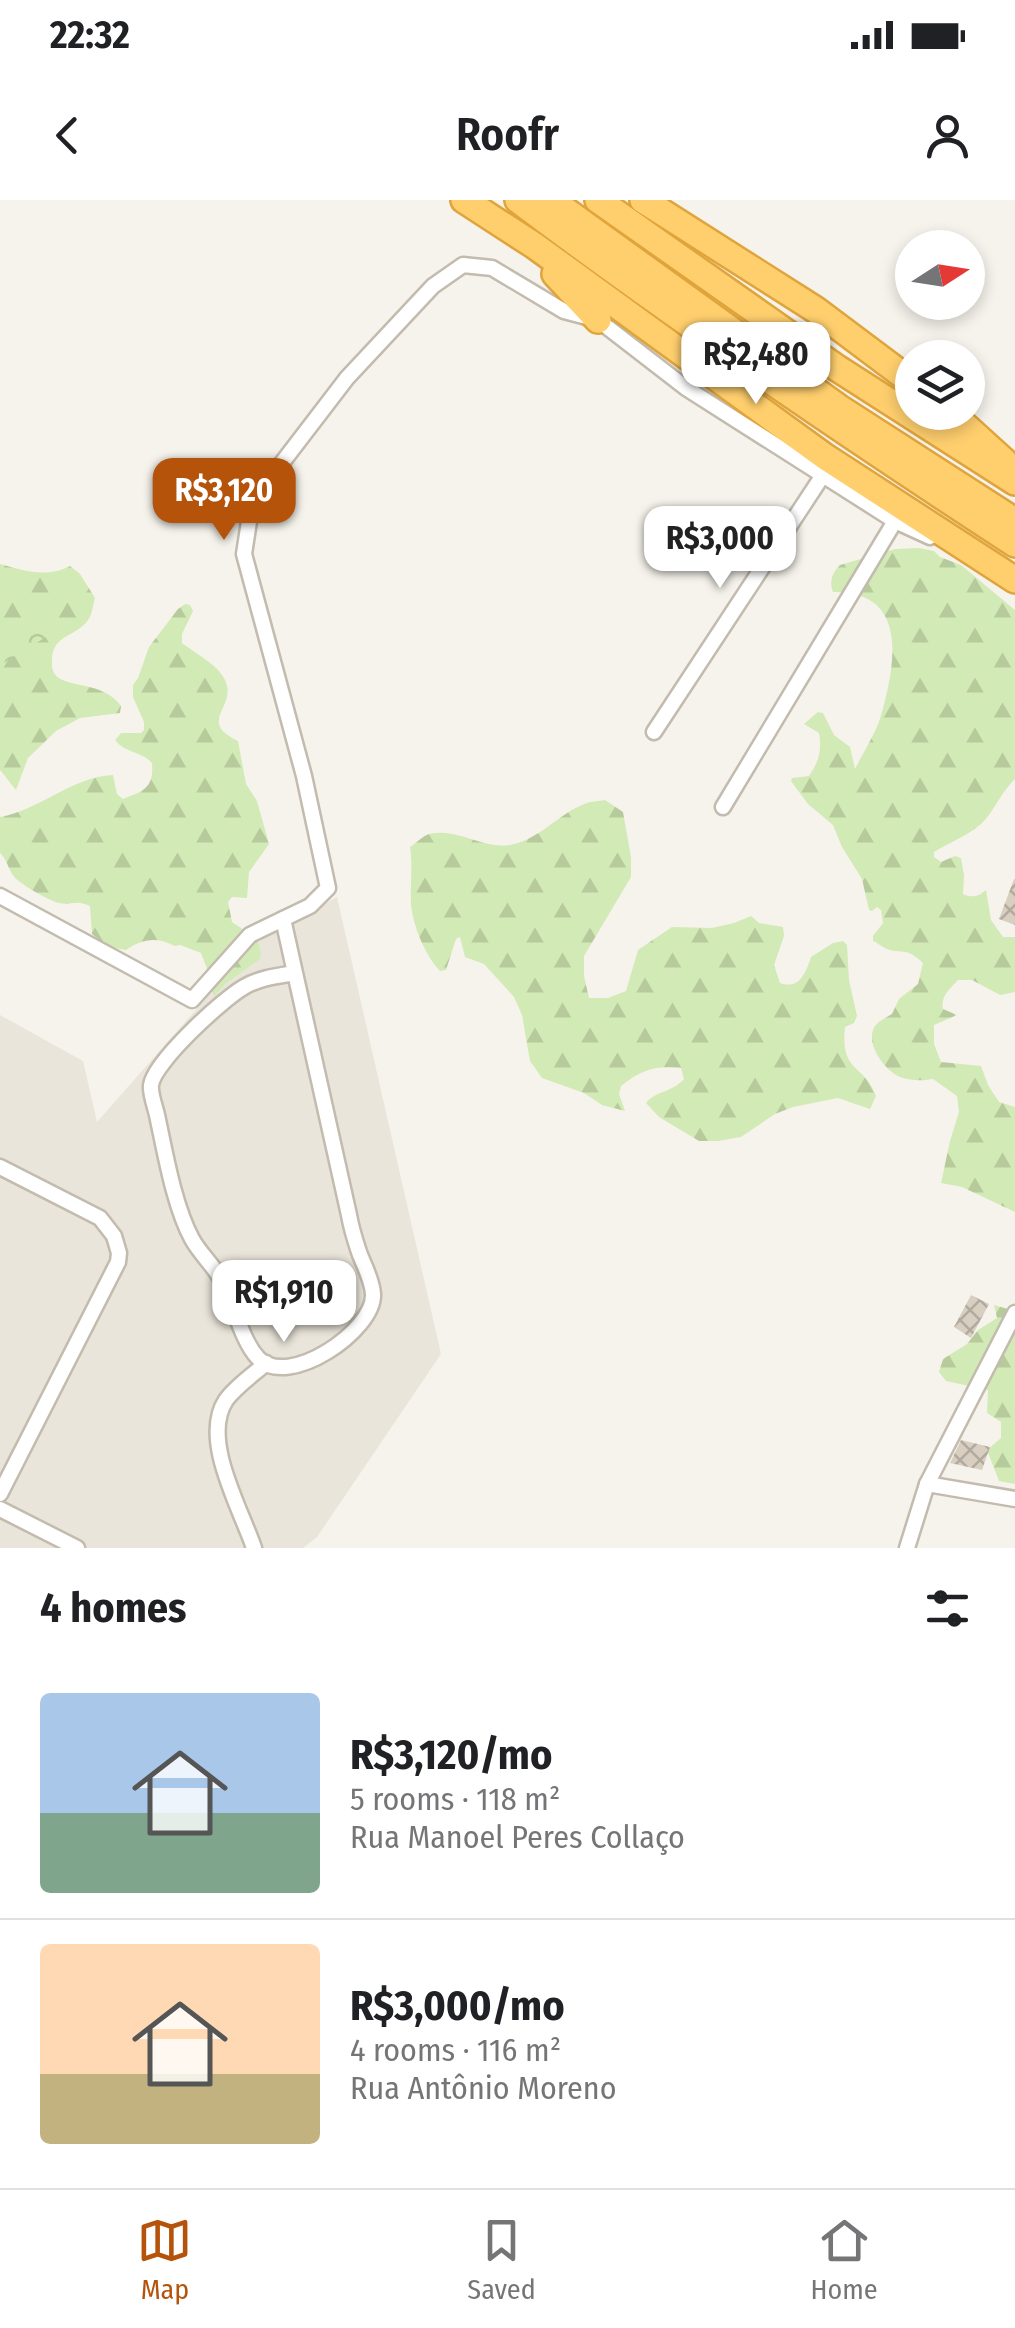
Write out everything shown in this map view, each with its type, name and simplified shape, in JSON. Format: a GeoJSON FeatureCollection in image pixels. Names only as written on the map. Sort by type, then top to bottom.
{"type":"FeatureCollection","features":[{"type":"Feature","properties":{"kind":"highway"},"geometry":{"type":"LineString","coordinates":[[464,200],[824,456],[1007,574]]}},
{"type":"Feature","properties":{"kind":"highway"},"geometry":{"type":"LineString","coordinates":[[518,200],[828,422],[1015,544]]}},
{"type":"Feature","properties":{"kind":"highway"},"geometry":{"type":"LineString","coordinates":[[551,200],[838,407],[1015,521]]}},
{"type":"Feature","properties":{"kind":"highway"},"geometry":{"type":"LineString","coordinates":[[598,200],[837,368],[1015,482]]}},
{"type":"Feature","properties":{"kind":"highway"},"geometry":{"type":"LineString","coordinates":[[642,200],[816,310],[895,369]]}},
{"type":"Feature","properties":{"kind":"highway"},"geometry":{"type":"LineString","coordinates":[[521,237],[570,304],[598,320]]}},
{"type":"Feature","properties":{"kind":"highway"},"geometry":{"type":"LineString","coordinates":[[970,430],[1015,470]]}},
{"type":"Feature","properties":{"kind":"street"},"geometry":{"type":"LineString","coordinates":[[0,896],[192,1000],[250,934],[310,906],[328,888],[304,776],[244,554],[252,502],[348,378],[449,273],[463,265],[492,268],[570,304]]}},
{"type":"Feature","properties":{"kind":"street"},"geometry":{"type":"LineString","coordinates":[[598,320],[686,388],[894,521],[1007,574]]}},
{"type":"Feature","properties":{"kind":"street"},"geometry":{"type":"LineString","coordinates":[[654,732],[823,475]]}},
{"type":"Feature","properties":{"kind":"street"},"geometry":{"type":"LineString","coordinates":[[723,808],[894,521]]}},
{"type":"Feature","properties":{"kind":"street"},"geometry":{"type":"LineString","coordinates":[[283,919],[352,1228],[370,1278],[372,1306],[366,1319],[318,1357],[290,1367],[259,1359],[220,1278],[192,1238],[172,1182],[151,1085],[158,1068],[230,996],[245,986],[295,973]]}},
{"type":"Feature","properties":{"kind":"street"},"geometry":{"type":"LineString","coordinates":[[0,1167],[100,1218],[114,1236],[119,1254],[0,1494]]}},
{"type":"Feature","properties":{"kind":"street"},"geometry":{"type":"LineString","coordinates":[[907,1548],[927,1484],[1015,1314]]}},
{"type":"Feature","properties":{"kind":"street"},"geometry":{"type":"LineString","coordinates":[[254,1548],[226,1474],[218,1427],[228,1398],[266,1363]]}},
{"type":"Feature","properties":{"kind":"street"},"geometry":{"type":"LineString","coordinates":[[927,1484],[1015,1499]]}},
{"type":"Feature","properties":{"kind":"street"},"geometry":{"type":"LineString","coordinates":[[0,1509],[78,1548]]}},
{"type":"Feature","properties":{"kind":"shaded area"},"geometry":{"type":"Polygon","coordinates":[[[337,897],[441,1354],[317,1537],[303,1548],[0,1548],[0,1015],[83,1061],[97,1122],[253,945],[337,897]]]}},
{"type":"Feature","properties":{"kind":"green space"},"geometry":{"type":"Polygon","coordinates":[[[919,548],[961,565],[1015,610],[1015,779],[985,820],[934,852],[934,857],[941,862],[955,856],[961,858],[963,894],[975,896],[986,890],[991,920],[1003,937],[1015,937],[1015,992],[1000,995],[972,980],[958,980],[942,1004],[943,1009],[957,1015],[934,1025],[934,1044],[941,1062],[981,1066],[999,1102],[1015,1107],[1015,1212],[962,1187],[941,1183],[959,1112],[957,1096],[933,1079],[913,1080],[895,1074],[879,1058],[872,1037],[876,1025],[892,1014],[899,999],[918,984],[923,963],[908,953],[887,949],[873,941],[883,923],[881,910],[869,910],[862,879],[833,825],[808,804],[791,781],[809,776],[819,756],[819,733],[804,724],[818,712],[823,713],[834,735],[850,747],[855,769],[878,725],[890,677],[891,636],[886,618],[875,604],[858,595],[833,592],[831,581],[835,571],[840,565],[895,549],[919,548]]]}},
{"type":"Feature","properties":{"kind":"green space"},"geometry":{"type":"Polygon","coordinates":[[[0,564],[44,572],[70,566],[80,574],[95,598],[91,613],[83,626],[57,644],[52,669],[59,678],[104,692],[121,706],[120,713],[80,718],[56,731],[28,758],[16,790],[0,770],[0,564]]]}},
{"type":"Feature","properties":{"kind":"green space"},"geometry":{"type":"Polygon","coordinates":[[[185,604],[193,611],[182,643],[212,664],[225,680],[228,690],[220,727],[238,741],[246,784],[257,801],[269,844],[249,872],[247,898],[232,897],[228,902],[232,922],[257,941],[260,959],[225,984],[214,997],[201,953],[155,940],[126,950],[108,947],[92,934],[90,906],[59,903],[33,891],[12,874],[0,853],[0,817],[98,777],[113,775],[117,794],[123,799],[142,791],[149,783],[152,763],[115,740],[121,733],[144,730],[133,685],[149,647],[185,604]]]}},
{"type":"Feature","properties":{"kind":"green space"},"geometry":{"type":"Polygon","coordinates":[[[35,616],[46,637],[0,665],[0,637],[35,616]]]}},
{"type":"Feature","properties":{"kind":"green space"},"geometry":{"type":"Polygon","coordinates":[[[605,800],[623,812],[631,877],[584,956],[589,998],[608,998],[626,991],[638,950],[672,927],[712,928],[751,916],[759,923],[783,927],[784,936],[774,965],[780,983],[787,985],[801,979],[811,957],[843,941],[847,945],[857,1016],[854,1023],[845,1027],[844,1042],[849,1061],[876,1096],[870,1109],[838,1098],[775,1114],[741,1137],[699,1141],[659,1117],[646,1103],[684,1079],[681,1068],[649,1070],[621,1086],[619,1094],[625,1111],[602,1105],[584,1093],[542,1078],[530,1061],[522,1015],[514,997],[484,964],[465,957],[460,937],[446,970],[440,971],[414,922],[410,847],[427,835],[440,833],[493,845],[514,844],[582,805],[605,800]]]}},
{"type":"Feature","properties":{"kind":"green space"},"geometry":{"type":"Polygon","coordinates":[[[994,1305],[1015,1311],[1015,1484],[999,1481],[987,1450],[1001,1438],[1001,1422],[987,1413],[988,1390],[946,1381],[939,1372],[943,1359],[997,1318],[994,1305]]]}},
{"type":"Feature","properties":{"kind":"building"},"geometry":{"type":"Polygon","coordinates":[[[1015,879],[1015,925],[999,919],[1015,879]]]}},
{"type":"Feature","properties":{"kind":"building"},"geometry":{"type":"Polygon","coordinates":[[[971,1295],[989,1304],[971,1338],[954,1327],[971,1295]]]}},
{"type":"Feature","properties":{"kind":"building"},"geometry":{"type":"Polygon","coordinates":[[[961,1440],[990,1447],[982,1470],[950,1463],[961,1440]]]}}]}
